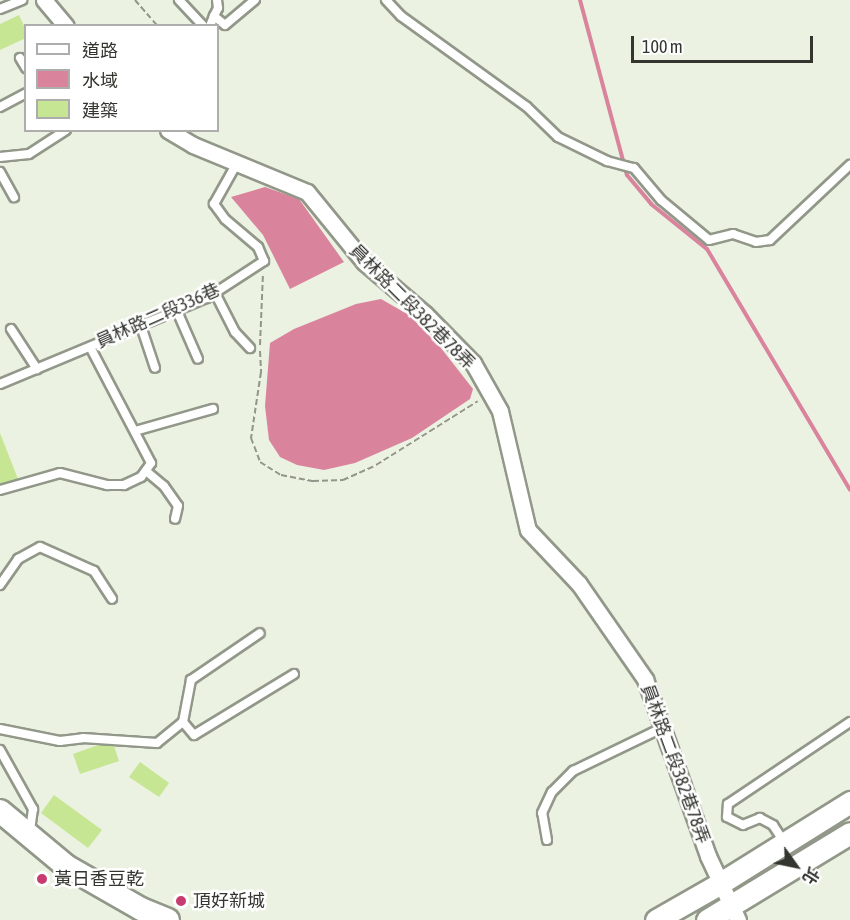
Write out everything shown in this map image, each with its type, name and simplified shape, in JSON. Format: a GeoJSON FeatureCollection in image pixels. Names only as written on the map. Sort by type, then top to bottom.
{"type":"FeatureCollection","features":[{"type":"Feature","properties":{"kind":"main road"},"geometry":{"type":"LineString","coordinates":[[656,920],[719,884],[850,802]]}},
{"type":"Feature","properties":{"kind":"main road"},"geometry":{"type":"LineString","coordinates":[[0,811],[66,867],[141,909],[168,920]]}},
{"type":"Feature","properties":{"kind":"main road"},"geometry":{"type":"LineString","coordinates":[[707,920],[734,913],[850,833]]}},
{"type":"Feature","properties":{"kind":"street"},"geometry":{"type":"LineString","coordinates":[[44,0],[64,24]]}},
{"type":"Feature","properties":{"kind":"street","name":"員林路二段382巷78弄"},"geometry":{"type":"LineString","coordinates":[[171,132],[193,145],[307,192],[364,262],[425,314],[473,363],[492,393],[508,441],[528,530],[579,584],[645,679],[719,884],[734,913]]}},
{"type":"Feature","properties":{"kind":"lane"},"geometry":{"type":"LineString","coordinates":[[0,9],[22,0]]}},
{"type":"Feature","properties":{"kind":"lane"},"geometry":{"type":"LineString","coordinates":[[179,0],[201,24]]}},
{"type":"Feature","properties":{"kind":"lane"},"geometry":{"type":"LineString","coordinates":[[211,24],[218,8],[217,0]]}},
{"type":"Feature","properties":{"kind":"lane"},"geometry":{"type":"LineString","coordinates":[[214,16],[225,25],[255,0]]}},
{"type":"Feature","properties":{"kind":"lane"},"geometry":{"type":"LineString","coordinates":[[386,0],[401,16],[527,107],[558,137],[607,161],[634,168],[661,200],[709,240],[733,234],[756,242],[770,240],[850,165]]}},
{"type":"Feature","properties":{"kind":"lane"},"geometry":{"type":"LineString","coordinates":[[20,57],[24,64]]}},
{"type":"Feature","properties":{"kind":"lane"},"geometry":{"type":"LineString","coordinates":[[0,107],[24,94]]}},
{"type":"Feature","properties":{"kind":"lane"},"geometry":{"type":"LineString","coordinates":[[0,157],[28,154],[63,132]]}},
{"type":"Feature","properties":{"kind":"lane"},"geometry":{"type":"LineString","coordinates":[[237,163],[214,204],[225,219],[258,247],[264,261]]}},
{"type":"Feature","properties":{"kind":"lane"},"geometry":{"type":"LineString","coordinates":[[0,172],[14,197]]}},
{"type":"Feature","properties":{"kind":"lane","name":"員林路二段336巷"},"geometry":{"type":"LineString","coordinates":[[0,384],[177,311],[215,293],[264,261]]}},
{"type":"Feature","properties":{"kind":"lane"},"geometry":{"type":"LineString","coordinates":[[215,293],[235,332],[250,348]]}},
{"type":"Feature","properties":{"kind":"lane"},"geometry":{"type":"LineString","coordinates":[[177,311],[198,359]]}},
{"type":"Feature","properties":{"kind":"lane"},"geometry":{"type":"LineString","coordinates":[[141,326],[154,368]]}},
{"type":"Feature","properties":{"kind":"lane"},"geometry":{"type":"LineString","coordinates":[[11,329],[37,369]]}},
{"type":"Feature","properties":{"kind":"lane"},"geometry":{"type":"LineString","coordinates":[[0,490],[60,473],[107,485],[124,485],[141,477],[146,471],[151,463],[90,347]]}},
{"type":"Feature","properties":{"kind":"lane"},"geometry":{"type":"LineString","coordinates":[[135,430],[213,409]]}},
{"type":"Feature","properties":{"kind":"lane"},"geometry":{"type":"LineString","coordinates":[[146,471],[164,486],[178,506],[175,519]]}},
{"type":"Feature","properties":{"kind":"lane"},"geometry":{"type":"LineString","coordinates":[[0,585],[18,560],[39,547],[94,572],[112,599]]}},
{"type":"Feature","properties":{"kind":"lane"},"geometry":{"type":"LineString","coordinates":[[0,729],[60,741],[83,738],[157,743],[183,722],[191,680],[260,633]]}},
{"type":"Feature","properties":{"kind":"lane"},"geometry":{"type":"LineString","coordinates":[[183,722],[194,735],[294,674]]}},
{"type":"Feature","properties":{"kind":"lane"},"geometry":{"type":"LineString","coordinates":[[784,842],[773,825],[760,818],[743,825],[727,817],[728,804],[850,722]]}},
{"type":"Feature","properties":{"kind":"lane"},"geometry":{"type":"LineString","coordinates":[[547,840],[542,813],[552,792],[573,771],[662,728]]}},
{"type":"Feature","properties":{"kind":"lane"},"geometry":{"type":"LineString","coordinates":[[0,750],[33,809],[30,836]]}},
{"type":"Feature","properties":{"kind":"path"},"geometry":{"type":"LineString","coordinates":[[135,0],[156,24]]}},
{"type":"Feature","properties":{"kind":"path"},"geometry":{"type":"LineString","coordinates":[[264,261],[259,339],[261,372],[251,438],[260,462],[281,475],[313,481],[343,480],[376,465],[492,393]]}},
{"type":"Feature","properties":{"kind":"water"},"geometry":{"type":"Polygon","coordinates":[[[265,187],[299,199],[344,262],[290,289],[263,235],[231,197],[265,187]]]}},
{"type":"Feature","properties":{"kind":"water"},"geometry":{"type":"Polygon","coordinates":[[[381,299],[409,315],[441,348],[473,389],[470,399],[412,438],[355,463],[324,470],[297,465],[280,457],[269,440],[265,406],[270,343],[294,329],[356,304],[381,299]]]}},
{"type":"Feature","properties":{"kind":"building"},"geometry":{"type":"Polygon","coordinates":[[[19,15],[24,26],[24,39],[0,50],[0,24],[19,15]]]}},
{"type":"Feature","properties":{"kind":"building"},"geometry":{"type":"Polygon","coordinates":[[[0,433],[18,479],[0,484],[0,433]]]}},
{"type":"Feature","properties":{"kind":"building"},"geometry":{"type":"Polygon","coordinates":[[[98,745],[114,746],[119,761],[80,774],[73,754],[98,745]]]}},
{"type":"Feature","properties":{"kind":"building"},"geometry":{"type":"Polygon","coordinates":[[[140,762],[169,783],[159,797],[129,777],[140,762]]]}},
{"type":"Feature","properties":{"kind":"building"},"geometry":{"type":"Polygon","coordinates":[[[54,795],[102,830],[88,848],[41,813],[54,795]]]}},
{"type":"Feature","properties":{"kind":"waterway"},"geometry":{"type":"LineString","coordinates":[[580,0],[627,175],[651,204],[707,249],[850,490]]}},
{"type":"Feature","properties":{"kind":"place","name":"黃日香豆乾"},"geometry":{"type":"Point","coordinates":[42,879]}},
{"type":"Feature","properties":{"kind":"place","name":"頂好新城"},"geometry":{"type":"Point","coordinates":[181,901]}}]}
